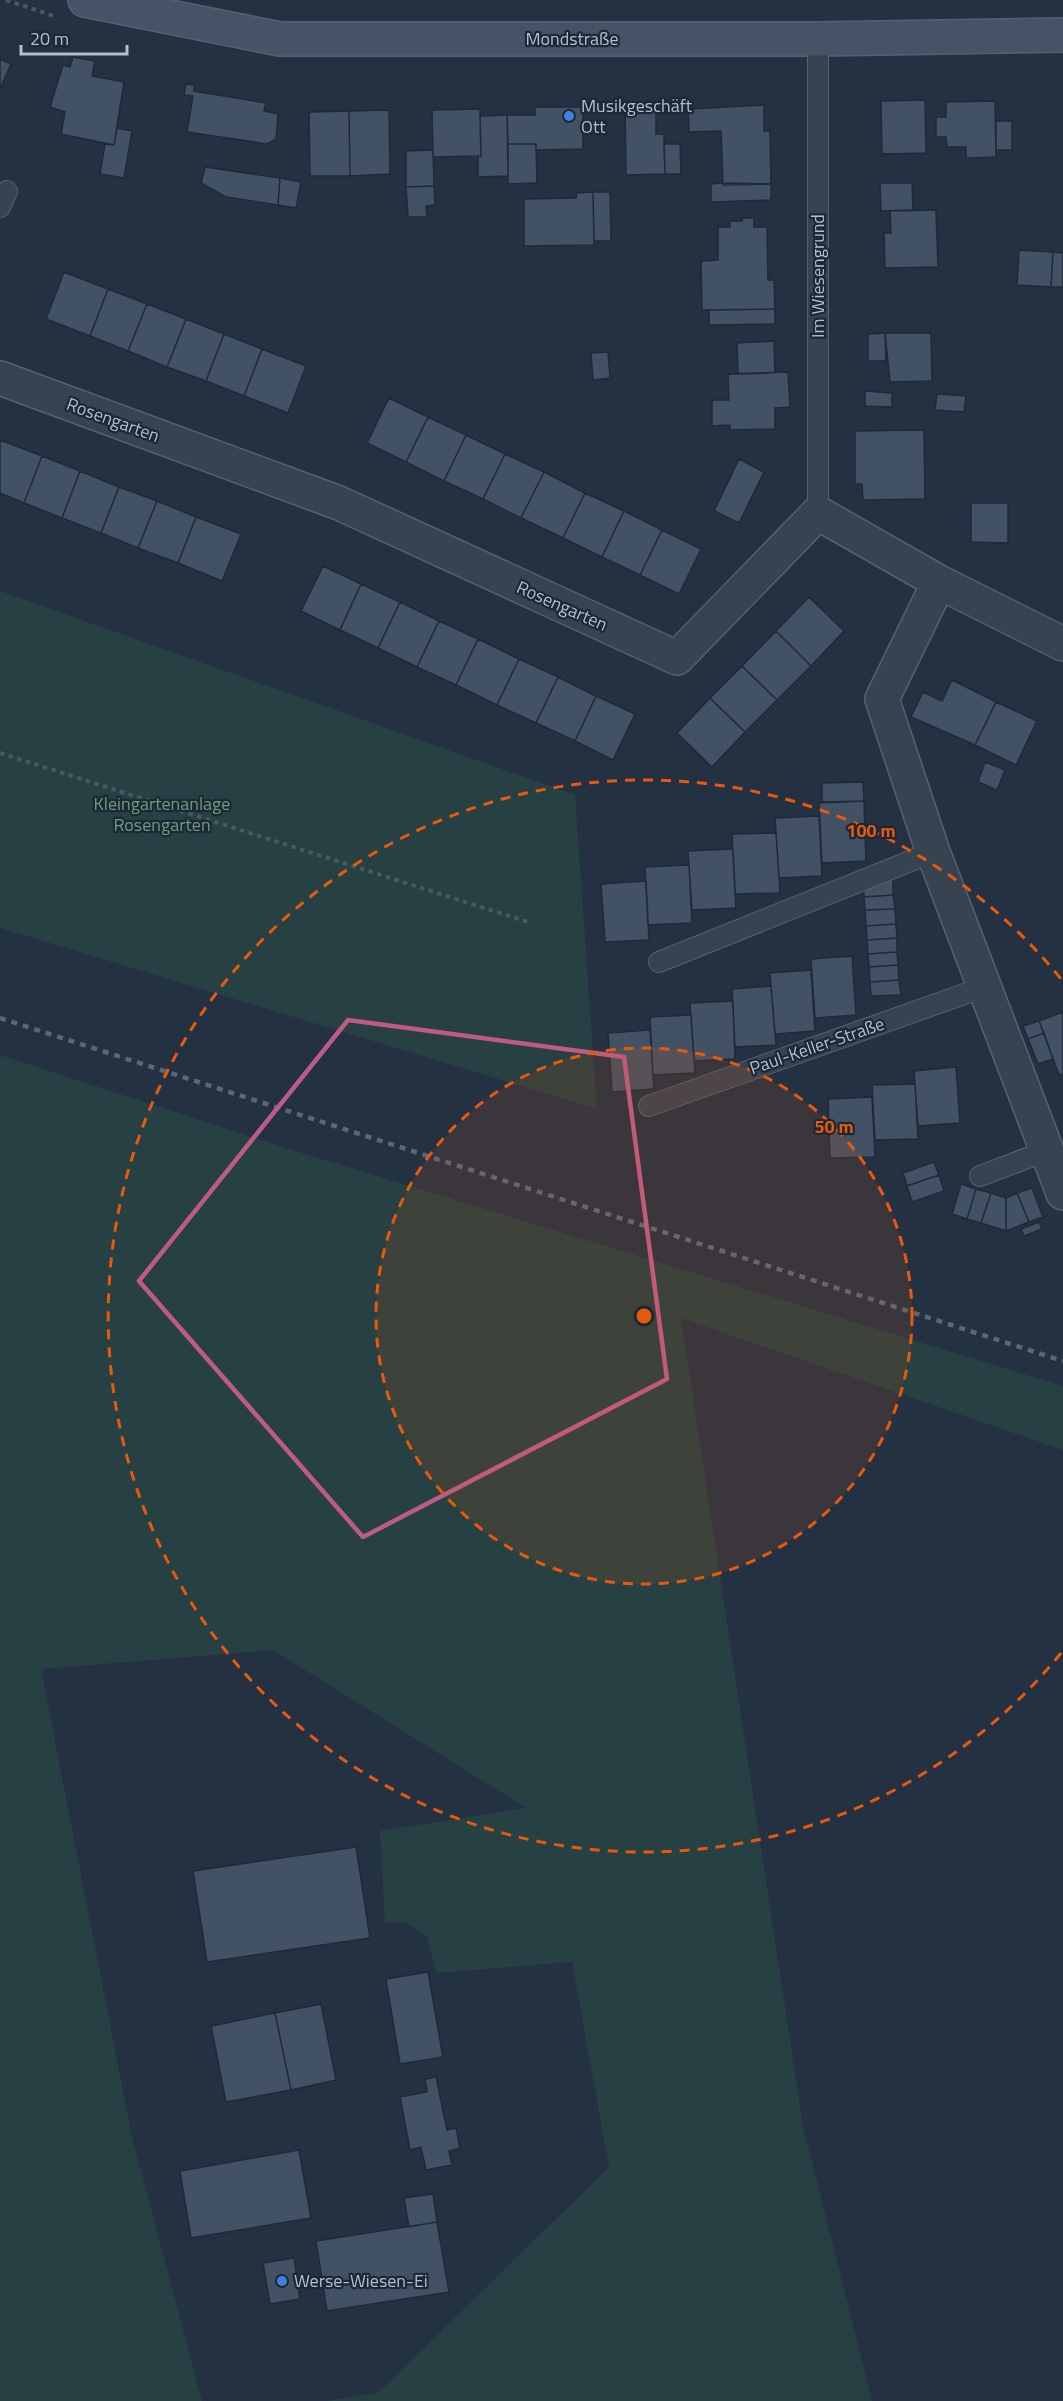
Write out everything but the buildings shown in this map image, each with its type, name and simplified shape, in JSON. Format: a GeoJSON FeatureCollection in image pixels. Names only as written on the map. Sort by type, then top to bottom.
{"type":"FeatureCollection","features":[{"type":"Feature","properties":{"kind":"street","name":"Mondstraße"},"geometry":{"type":"LineString","coordinates":[[85,0],[280,39],[818,39],[1063,35]]}},
{"type":"Feature","properties":{"kind":"street","name":"Rosengarten"},"geometry":{"type":"LineString","coordinates":[[0,378],[339,503],[677,658],[818,513]]}},
{"type":"Feature","properties":{"kind":"street"},"geometry":{"type":"LineString","coordinates":[[818,513],[939,582],[1063,644]]}},
{"type":"Feature","properties":{"kind":"street"},"geometry":{"type":"LineString","coordinates":[[939,582],[882,699],[933,852],[1063,1193]]}},
{"type":"Feature","properties":{"kind":"lane","name":"Im Wiesengrund"},"geometry":{"type":"LineString","coordinates":[[818,39],[818,513]]}},
{"type":"Feature","properties":{"kind":"lane"},"geometry":{"type":"LineString","coordinates":[[659,962],[933,852]]}},
{"type":"Feature","properties":{"kind":"lane","name":"Paul-Keller-Straße"},"geometry":{"type":"LineString","coordinates":[[649,1106],[984,987]]}},
{"type":"Feature","properties":{"kind":"lane"},"geometry":{"type":"LineString","coordinates":[[980,1176],[1046,1151]]}},
{"type":"Feature","properties":{"kind":"path"},"geometry":{"type":"LineString","coordinates":[[0,753],[531,923]]}},
{"type":"Feature","properties":{"kind":"highlighted area"},"geometry":{"type":"Polygon","coordinates":[[[348,1020],[624,1057],[667,1379],[363,1537],[139,1281],[348,1020]]]}},
{"type":"Feature","properties":{"kind":"green space","name":"Kleingartenanlage Rosengarten"},"geometry":{"type":"Polygon","coordinates":[[[0,591],[575,795],[597,1109],[0,928],[0,591]]]}},
{"type":"Feature","properties":{"kind":"green space"},"geometry":{"type":"Polygon","coordinates":[[[0,1055],[289,1149],[1063,1386],[1063,1450],[681,1318],[803,2126],[872,2401],[327,2401],[378,2393],[609,2167],[572,1962],[436,1973],[427,1936],[405,1922],[385,1923],[380,1831],[526,1808],[273,1650],[41,1669],[132,2137],[202,2401],[0,2401],[0,1055]]]}},
{"type":"Feature","properties":{"kind":"railway"},"geometry":{"type":"LineString","coordinates":[[0,1018],[1063,1361]]}},
{"type":"Feature","properties":{"kind":"place","name":"Musikgeschäft Ott"},"geometry":{"type":"Point","coordinates":[569,116]}},
{"type":"Feature","properties":{"kind":"place","name":"Werse-Wiesen-Ei"},"geometry":{"type":"Point","coordinates":[282,2281]}}]}
